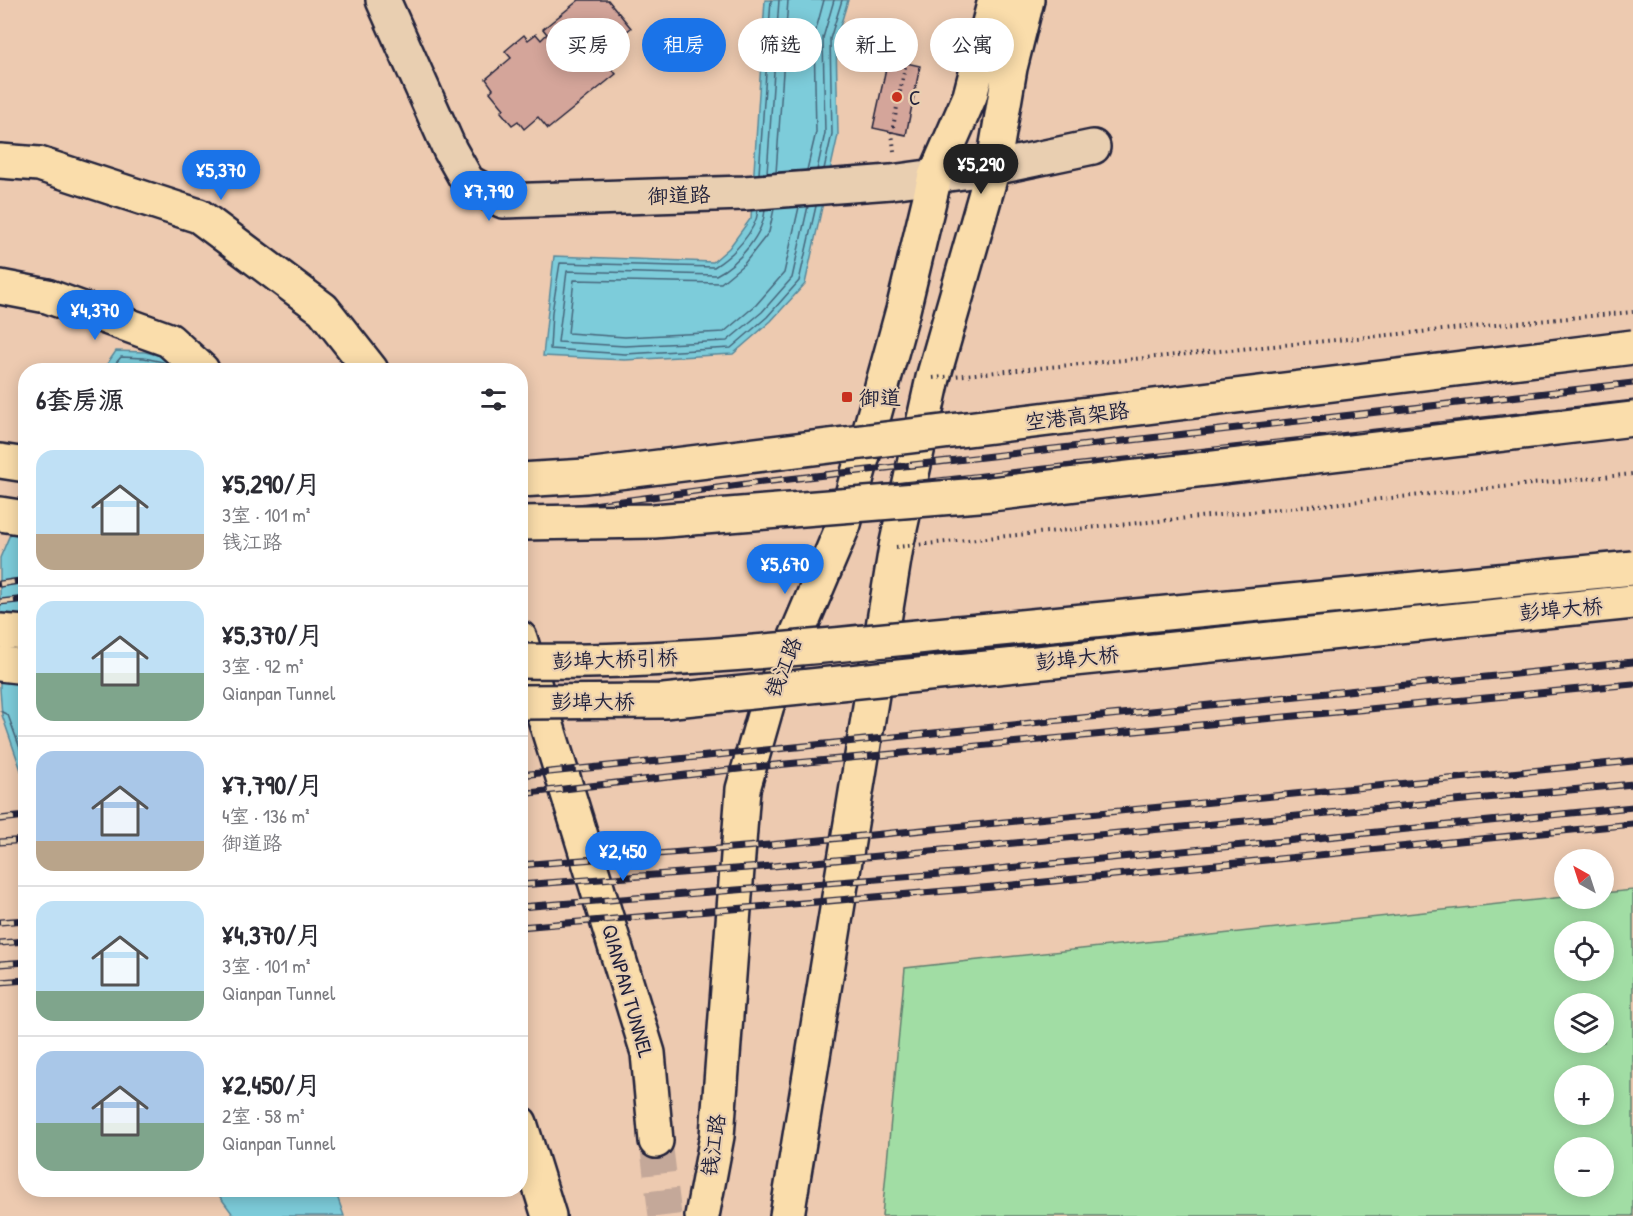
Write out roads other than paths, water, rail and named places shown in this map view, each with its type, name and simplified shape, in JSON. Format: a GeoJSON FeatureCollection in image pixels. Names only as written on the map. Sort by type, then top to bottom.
{"type":"FeatureCollection","features":[{"type":"Feature","properties":{"kind":"main road","name":"钱江路"},"geometry":{"type":"LineString","coordinates":[[702,1216],[717,1136],[743,789],[767,705],[844,524],[903,310],[935,177],[970,96],[995,0]]}},
{"type":"Feature","properties":{"kind":"main road"},"geometry":{"type":"LineString","coordinates":[[787,1216],[896,547],[933,378],[993,168],[1010,68],[1027,0]]}},
{"type":"Feature","properties":{"kind":"main road"},"geometry":{"type":"LineString","coordinates":[[0,161],[39,164],[199,216],[323,309],[365,363]]}},
{"type":"Feature","properties":{"kind":"main road"},"geometry":{"type":"LineString","coordinates":[[0,287],[46,296],[168,340],[194,363]]}},
{"type":"Feature","properties":{"kind":"main road","name":"空港高架路"},"geometry":{"type":"LineString","coordinates":[[528,480],[586,476],[1633,347]]}},
{"type":"Feature","properties":{"kind":"main road"},"geometry":{"type":"LineString","coordinates":[[528,523],[654,521],[991,494],[1633,419]]}},
{"type":"Feature","properties":{"kind":"main road"},"geometry":{"type":"LineString","coordinates":[[0,461],[18,464]]}},
{"type":"Feature","properties":{"kind":"main road"},"geometry":{"type":"LineString","coordinates":[[0,514],[18,517]]}},
{"type":"Feature","properties":{"kind":"main road","name":"彭埠大桥"},"geometry":{"type":"LineString","coordinates":[[710,656],[1633,568]]}},
{"type":"Feature","properties":{"kind":"main road","name":"彭埠大桥"},"geometry":{"type":"LineString","coordinates":[[528,702],[664,701],[1633,602]]}},
{"type":"Feature","properties":{"kind":"main road"},"geometry":{"type":"LineString","coordinates":[[0,631],[18,632]]}},
{"type":"Feature","properties":{"kind":"main road","name":"彭埠大桥引桥"},"geometry":{"type":"LineString","coordinates":[[528,661],[585,662],[710,656]]}},
{"type":"Feature","properties":{"kind":"main road"},"geometry":{"type":"LineString","coordinates":[[0,664],[18,666]]}},
{"type":"Feature","properties":{"kind":"main road","name":"QIANPAN TUNNEL"},"geometry":{"type":"LineString","coordinates":[[528,664],[648,1053],[656,1141]]}},
{"type":"Feature","properties":{"kind":"main road"},"geometry":{"type":"LineString","coordinates":[[528,1149],[549,1216]]}},
{"type":"Feature","properties":{"kind":"street","name":"御道路"},"geometry":{"type":"LineString","coordinates":[[383,0],[450,150],[468,182],[503,201],[744,193],[935,177],[993,168],[1093,147]]}},
{"type":"Feature","properties":{"kind":"water"},"geometry":{"type":"Polygon","coordinates":[[[765,0],[848,0],[843,18],[834,18],[834,72],[837,72],[838,135],[805,284],[771,321],[733,354],[625,360],[543,356],[554,256],[713,262],[729,248],[751,218],[760,72],[822,72],[822,18],[764,18],[765,0]]]}},
{"type":"Feature","properties":{"kind":"water"},"geometry":{"type":"Polygon","coordinates":[[[116,351],[145,352],[170,358],[171,363],[108,363],[116,351]]]}},
{"type":"Feature","properties":{"kind":"water"},"geometry":{"type":"Polygon","coordinates":[[[18,516],[18,761],[2,715],[0,558],[18,516]]]}},
{"type":"Feature","properties":{"kind":"water"},"geometry":{"type":"Polygon","coordinates":[[[220,1197],[337,1197],[344,1216],[234,1216],[220,1197]]]}},
{"type":"Feature","properties":{"kind":"tunnel"},"geometry":{"type":"LineString","coordinates":[[656,1141],[665,1216]]}},
{"type":"Feature","properties":{"kind":"railway"},"geometry":{"type":"LineString","coordinates":[[528,514],[754,483],[1633,383]]}},
{"type":"Feature","properties":{"kind":"railway"},"geometry":{"type":"LineString","coordinates":[[528,530],[616,517],[1633,403]]}},
{"type":"Feature","properties":{"kind":"railway"},"geometry":{"type":"LineString","coordinates":[[0,584],[18,581]]}},
{"type":"Feature","properties":{"kind":"railway"},"geometry":{"type":"LineString","coordinates":[[0,602],[18,600]]}},
{"type":"Feature","properties":{"kind":"railway"},"geometry":{"type":"LineString","coordinates":[[528,774],[1633,662]]}},
{"type":"Feature","properties":{"kind":"railway"},"geometry":{"type":"LineString","coordinates":[[528,793],[765,766],[1633,684]]}},
{"type":"Feature","properties":{"kind":"railway"},"geometry":{"type":"LineString","coordinates":[[528,864],[769,845],[1633,761]]}},
{"type":"Feature","properties":{"kind":"railway"},"geometry":{"type":"LineString","coordinates":[[528,884],[773,866],[1633,784]]}},
{"type":"Feature","properties":{"kind":"railway"},"geometry":{"type":"LineString","coordinates":[[528,906],[967,872],[1633,807]]}},
{"type":"Feature","properties":{"kind":"railway"},"geometry":{"type":"LineString","coordinates":[[0,819],[18,817]]}},
{"type":"Feature","properties":{"kind":"railway"},"geometry":{"type":"LineString","coordinates":[[528,926],[993,887],[1633,824]]}},
{"type":"Feature","properties":{"kind":"railway"},"geometry":{"type":"LineString","coordinates":[[0,842],[18,841]]}},
{"type":"Feature","properties":{"kind":"railway"},"geometry":{"type":"LineString","coordinates":[[0,922],[18,921]]}},
{"type":"Feature","properties":{"kind":"railway"},"geometry":{"type":"LineString","coordinates":[[0,943],[18,942]]}},
{"type":"Feature","properties":{"kind":"railway"},"geometry":{"type":"LineString","coordinates":[[0,964],[18,963]]}},
{"type":"Feature","properties":{"kind":"railway"},"geometry":{"type":"LineString","coordinates":[[0,982],[18,981]]}},
{"type":"Feature","properties":{"kind":"place","name":"C"},"geometry":{"type":"Point","coordinates":[897,97]}},
{"type":"Feature","properties":{"kind":"place","name":"御道"},"geometry":{"type":"Point","coordinates":[847,397]}}]}
